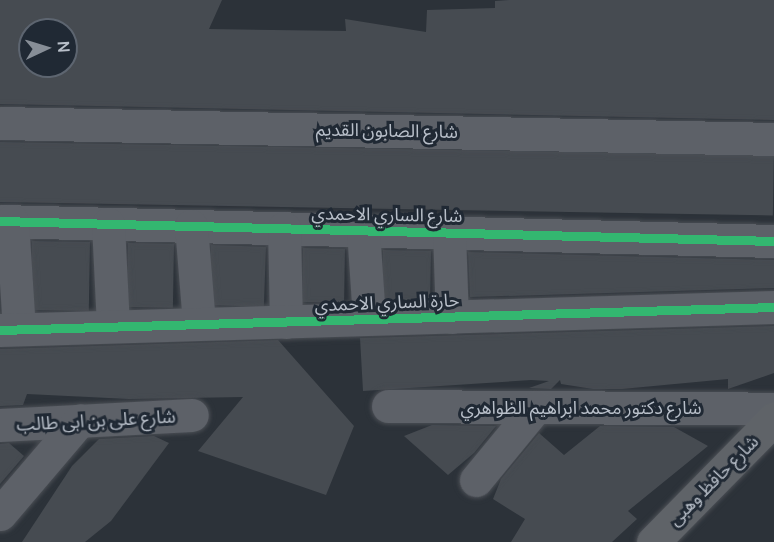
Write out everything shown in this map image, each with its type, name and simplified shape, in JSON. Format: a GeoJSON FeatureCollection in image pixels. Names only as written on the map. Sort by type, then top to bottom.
{"type":"FeatureCollection","features":[{"type":"Feature","properties":{"kind":"main road","name":"شارع حافظ وهبى"},"geometry":{"type":"LineString","coordinates":[[653,542],[774,419]]}},
{"type":"Feature","properties":{"kind":"street","name":"شارع الصابون القديم"},"geometry":{"type":"LineString","coordinates":[[0,123],[774,139]]}},
{"type":"Feature","properties":{"kind":"street","name":"شارع الساري الاحمدي"},"geometry":{"type":"LineString","coordinates":[[6,221],[774,241]]}},
{"type":"Feature","properties":{"kind":"street"},"geometry":{"type":"LineString","coordinates":[[6,221],[9,330]]}},
{"type":"Feature","properties":{"kind":"street"},"geometry":{"type":"LineString","coordinates":[[108,224],[113,326]]}},
{"type":"Feature","properties":{"kind":"street"},"geometry":{"type":"LineString","coordinates":[[191,226],[199,324]]}},
{"type":"Feature","properties":{"kind":"street"},"geometry":{"type":"LineString","coordinates":[[284,228],[286,321]]}},
{"type":"Feature","properties":{"kind":"street"},"geometry":{"type":"LineString","coordinates":[[363,230],[369,319]]}},
{"type":"Feature","properties":{"kind":"street"},"geometry":{"type":"LineString","coordinates":[[449,233],[452,317]]}},
{"type":"Feature","properties":{"kind":"street","name":"حارة الساري الاحمدي"},"geometry":{"type":"LineString","coordinates":[[9,330],[774,307]]}},
{"type":"Feature","properties":{"kind":"street","name":"شارع دكتور محمد ابراهيم الظواهري"},"geometry":{"type":"LineString","coordinates":[[388,406],[774,409]]}},
{"type":"Feature","properties":{"kind":"street"},"geometry":{"type":"LineString","coordinates":[[476,480],[536,407]]}},
{"type":"Feature","properties":{"kind":"street","name":"شارع على بن ابى طالب"},"geometry":{"type":"LineString","coordinates":[[0,425],[192,415]]}},
{"type":"Feature","properties":{"kind":"street"},"geometry":{"type":"LineString","coordinates":[[0,514],[80,420]]}},
{"type":"Feature","properties":{"kind":"building"},"geometry":{"type":"Polygon","coordinates":[[[0,0],[222,0],[209,29],[346,31],[345,19],[426,32],[427,10],[495,8],[495,1],[774,0],[774,120],[0,104],[0,0]]]}},
{"type":"Feature","properties":{"kind":"building"},"geometry":{"type":"Polygon","coordinates":[[[0,142],[774,156],[773,215],[0,202],[0,142]]]}},
{"type":"Feature","properties":{"kind":"building"},"geometry":{"type":"Polygon","coordinates":[[[32,241],[90,242],[89,311],[31,310],[32,241]]]}},
{"type":"Feature","properties":{"kind":"building"},"geometry":{"type":"Polygon","coordinates":[[[128,243],[174,244],[173,308],[127,307],[128,243]]]}},
{"type":"Feature","properties":{"kind":"building"},"geometry":{"type":"Polygon","coordinates":[[[211,245],[266,247],[264,307],[209,305],[211,245]]]}},
{"type":"Feature","properties":{"kind":"building"},"geometry":{"type":"Polygon","coordinates":[[[303,248],[345,249],[344,303],[302,302],[303,248]]]}},
{"type":"Feature","properties":{"kind":"building"},"geometry":{"type":"Polygon","coordinates":[[[383,250],[431,251],[430,301],[382,300],[383,250]]]}},
{"type":"Feature","properties":{"kind":"building"},"geometry":{"type":"Polygon","coordinates":[[[468,252],[774,260],[774,288],[470,297],[468,252]]]}},
{"type":"Feature","properties":{"kind":"building"},"geometry":{"type":"Polygon","coordinates":[[[774,326],[774,373],[728,389],[728,379],[622,389],[593,389],[561,384],[560,380],[551,389],[529,388],[549,381],[531,380],[363,391],[360,338],[774,326]]]}},
{"type":"Feature","properties":{"kind":"building"},"geometry":{"type":"Polygon","coordinates":[[[278,340],[354,426],[326,495],[198,451],[243,397],[129,399],[27,394],[23,405],[0,406],[0,349],[278,340]]]}},
{"type":"Feature","properties":{"kind":"building"},"geometry":{"type":"Polygon","coordinates":[[[432,425],[496,426],[474,453],[448,475],[404,436],[432,425]]]}},
{"type":"Feature","properties":{"kind":"building"},"geometry":{"type":"Polygon","coordinates":[[[600,426],[674,427],[708,446],[628,511],[637,519],[612,542],[511,542],[525,519],[493,499],[501,479],[539,433],[564,455],[600,426]]]}},
{"type":"Feature","properties":{"kind":"building"},"geometry":{"type":"Polygon","coordinates":[[[154,436],[169,443],[111,521],[85,542],[22,542],[72,466],[99,439],[154,436]]]}},
{"type":"Feature","properties":{"kind":"building"},"geometry":{"type":"Polygon","coordinates":[[[9,443],[24,456],[0,484],[0,444],[9,443]]]}},
{"type":"Feature","properties":{"kind":"cycle path"},"geometry":{"type":"LineString","coordinates":[[0,221],[774,241]]}},
{"type":"Feature","properties":{"kind":"cycle path"},"geometry":{"type":"LineString","coordinates":[[0,330],[774,307]]}}]}
